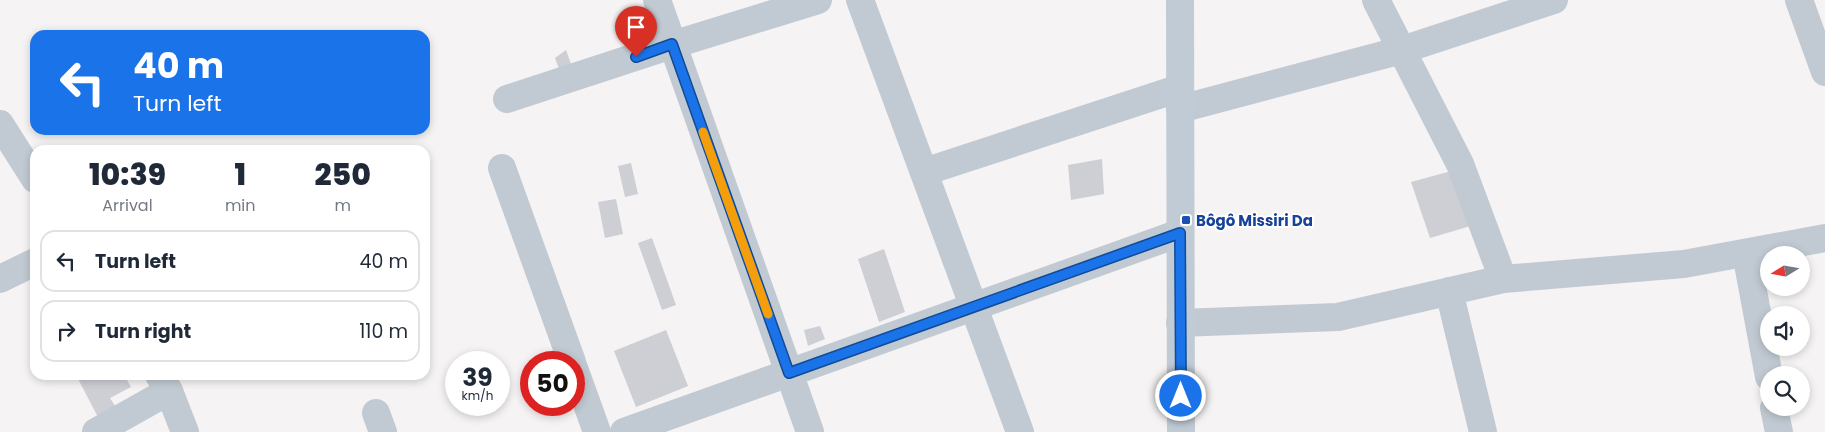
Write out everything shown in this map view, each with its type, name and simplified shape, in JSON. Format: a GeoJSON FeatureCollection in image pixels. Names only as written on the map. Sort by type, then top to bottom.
{"type":"FeatureCollection","features":[{"type":"Feature","properties":{"kind":"main road"},"geometry":{"type":"LineString","coordinates":[[1180,0],[1181,432]]}},
{"type":"Feature","properties":{"kind":"street"},"geometry":{"type":"LineString","coordinates":[[657,0],[810,432]]}},
{"type":"Feature","properties":{"kind":"street"},"geometry":{"type":"LineString","coordinates":[[506,99],[672,44],[818,0]]}},
{"type":"Feature","properties":{"kind":"street"},"geometry":{"type":"LineString","coordinates":[[860,0],[1020,432]]}},
{"type":"Feature","properties":{"kind":"street"},"geometry":{"type":"LineString","coordinates":[[1376,0],[1460,164],[1503,279]]}},
{"type":"Feature","properties":{"kind":"street"},"geometry":{"type":"LineString","coordinates":[[924,172],[1180,98],[1402,50],[1554,0]]}},
{"type":"Feature","properties":{"kind":"street"},"geometry":{"type":"LineString","coordinates":[[1798,0],[1825,72]]}},
{"type":"Feature","properties":{"kind":"street"},"geometry":{"type":"LineString","coordinates":[[0,124],[30,171]]}},
{"type":"Feature","properties":{"kind":"street"},"geometry":{"type":"LineString","coordinates":[[502,168],[568,351]]}},
{"type":"Feature","properties":{"kind":"street"},"geometry":{"type":"LineString","coordinates":[[624,432],[1180,233]]}},
{"type":"Feature","properties":{"kind":"street"},"geometry":{"type":"LineString","coordinates":[[1180,323],[1338,317],[1503,279],[1684,264],[1825,238]]}},
{"type":"Feature","properties":{"kind":"street"},"geometry":{"type":"LineString","coordinates":[[1746,253],[1767,366]]}},
{"type":"Feature","properties":{"kind":"street"},"geometry":{"type":"LineString","coordinates":[[0,280],[30,265]]}},
{"type":"Feature","properties":{"kind":"street"},"geometry":{"type":"LineString","coordinates":[[1449,291],[1483,432]]}},
{"type":"Feature","properties":{"kind":"street"},"geometry":{"type":"LineString","coordinates":[[96,432],[164,383],[185,432]]}},
{"type":"Feature","properties":{"kind":"street"},"geometry":{"type":"LineString","coordinates":[[585,399],[597,432]]}},
{"type":"Feature","properties":{"kind":"street"},"geometry":{"type":"LineString","coordinates":[[1776,416],[1779,432]]}},
{"type":"Feature","properties":{"kind":"building"},"geometry":{"type":"Polygon","coordinates":[[[566,50],[571,64],[559,69],[555,58],[566,50]]]}},
{"type":"Feature","properties":{"kind":"building"},"geometry":{"type":"Polygon","coordinates":[[[1102,159],[1104,194],[1071,200],[1068,165],[1102,159]]]}},
{"type":"Feature","properties":{"kind":"building"},"geometry":{"type":"Polygon","coordinates":[[[631,163],[638,194],[625,197],[618,166],[631,163]]]}},
{"type":"Feature","properties":{"kind":"building"},"geometry":{"type":"Polygon","coordinates":[[[1455,170],[1474,225],[1430,238],[1411,182],[1455,170]]]}},
{"type":"Feature","properties":{"kind":"building"},"geometry":{"type":"Polygon","coordinates":[[[616,199],[623,234],[605,238],[598,202],[616,199]]]}},
{"type":"Feature","properties":{"kind":"building"},"geometry":{"type":"Polygon","coordinates":[[[652,238],[676,305],[662,310],[638,243],[652,238]]]}},
{"type":"Feature","properties":{"kind":"building"},"geometry":{"type":"Polygon","coordinates":[[[884,249],[905,312],[879,322],[858,259],[884,249]]]}},
{"type":"Feature","properties":{"kind":"building"},"geometry":{"type":"Polygon","coordinates":[[[820,326],[825,339],[808,346],[804,330],[820,326]]]}},
{"type":"Feature","properties":{"kind":"building"},"geometry":{"type":"Polygon","coordinates":[[[666,330],[688,386],[636,407],[614,351],[666,330]]]}},
{"type":"Feature","properties":{"kind":"building"},"geometry":{"type":"Polygon","coordinates":[[[79,380],[127,380],[131,387],[110,398],[117,409],[99,419],[79,380]]]}},
{"type":"Feature","properties":{"kind":"slow traffic"},"geometry":{"type":"LineString","coordinates":[[703,132],[768,314]]}},
{"type":"Feature","properties":{"kind":"place","name":"Bôgô Missiri Da"},"geometry":{"type":"Point","coordinates":[1186,220]}},
{"type":"Feature","properties":{"kind":"route"},"geometry":{"type":"LineString","coordinates":[[636,57],[672,44],[789,373],[1180,233],[1181,396]]}}]}
